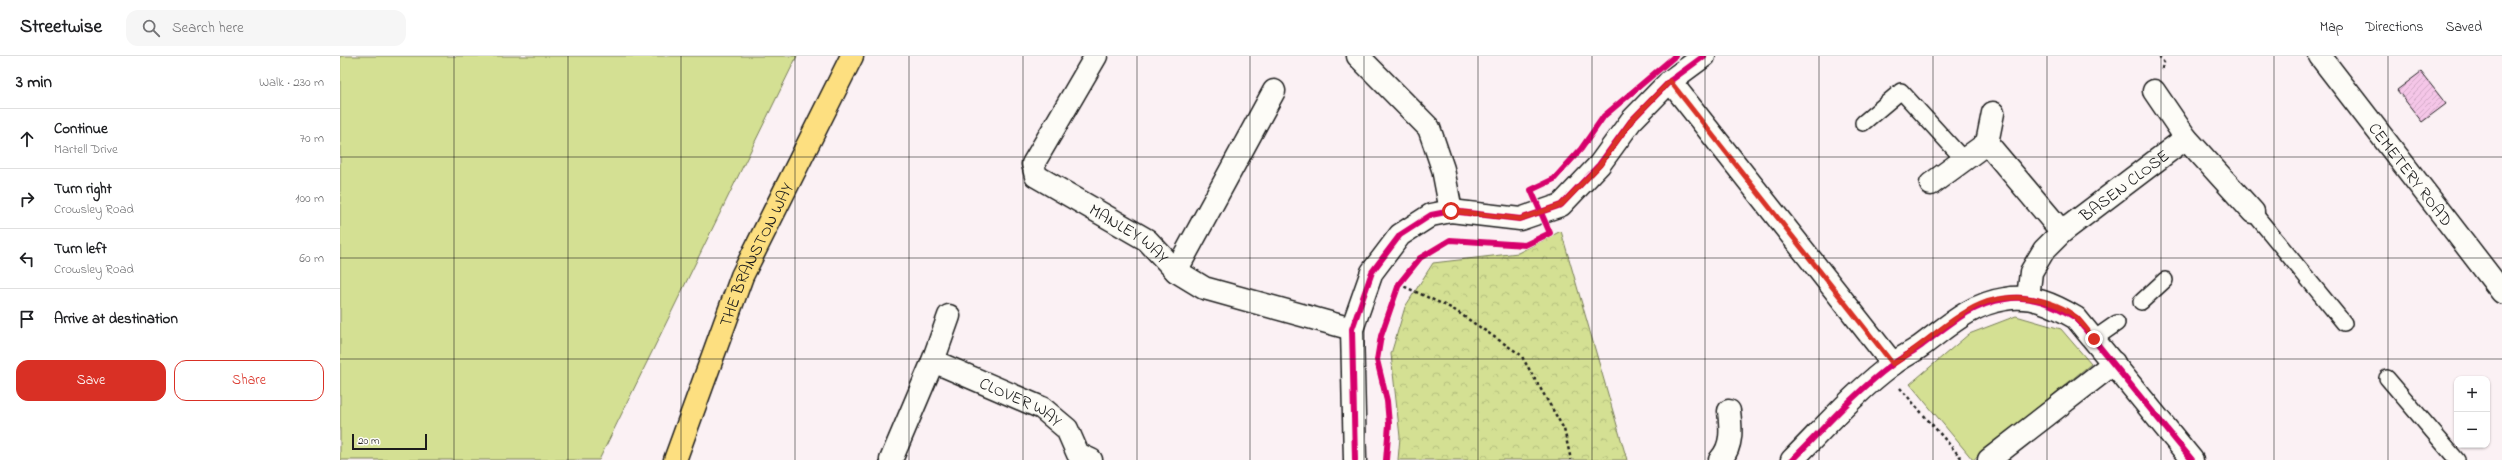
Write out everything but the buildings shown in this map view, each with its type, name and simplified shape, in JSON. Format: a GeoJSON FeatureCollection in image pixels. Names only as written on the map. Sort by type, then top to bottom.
{"type":"FeatureCollection","features":[{"type":"Feature","properties":{"kind":"highway","name":"THE BRANSTON WAY"},"geometry":{"type":"LineString","coordinates":[[675,460],[742,276],[852,56]]}},
{"type":"Feature","properties":{"kind":"street","name":"MANLEY WAY"},"geometry":{"type":"LineString","coordinates":[[1096,56],[1033,164],[1036,176],[1147,240],[1176,271],[1204,288],[1352,329]]}},
{"type":"Feature","properties":{"kind":"street"},"geometry":{"type":"LineString","coordinates":[[1358,56],[1429,128],[1443,169],[1451,211]]}},
{"type":"Feature","properties":{"kind":"street"},"geometry":{"type":"LineString","coordinates":[[1355,460],[1352,329],[1372,272],[1400,235],[1431,215],[1451,211],[1520,219],[1561,205],[1600,165],[1631,121],[1670,81],[1704,56]]}},
{"type":"Feature","properties":{"kind":"street","name":"CEMETERY ROAD"},"geometry":{"type":"LineString","coordinates":[[2320,56],[2502,292]]}},
{"type":"Feature","properties":{"kind":"street"},"geometry":{"type":"LineString","coordinates":[[1670,81],[1893,364]]}},
{"type":"Feature","properties":{"kind":"street"},"geometry":{"type":"LineString","coordinates":[[1176,271],[1274,91]]}},
{"type":"Feature","properties":{"kind":"street","name":"BASEN CLOSE"},"geometry":{"type":"LineString","coordinates":[[2154,91],[2186,138],[2253,212]]}},
{"type":"Feature","properties":{"kind":"street"},"geometry":{"type":"LineString","coordinates":[[1931,184],[1987,143],[1993,113]]}},
{"type":"Feature","properties":{"kind":"street","name":"BASEN CLOSE"},"geometry":{"type":"LineString","coordinates":[[2028,298],[2031,272],[2044,250],[2062,232],[2186,138]]}},
{"type":"Feature","properties":{"kind":"street","name":"BASEN CLOSE"},"geometry":{"type":"LineString","coordinates":[[1987,143],[2062,232]]}},
{"type":"Feature","properties":{"kind":"street"},"geometry":{"type":"LineString","coordinates":[[1792,460],[1848,404],[1893,364],[1920,347],[1957,318],[1982,304],[2006,298],[2028,298],[2052,304],[2076,318],[2192,460]]}},
{"type":"Feature","properties":{"kind":"street"},"geometry":{"type":"LineString","coordinates":[[891,460],[933,361],[949,316]]}},
{"type":"Feature","properties":{"kind":"street","name":"CLOVER WAY"},"geometry":{"type":"LineString","coordinates":[[933,361],[1042,408],[1068,429],[1082,458]]}},
{"type":"Feature","properties":{"kind":"street"},"geometry":{"type":"LineString","coordinates":[[1989,460],[2114,363]]}},
{"type":"Feature","properties":{"kind":"street"},"geometry":{"type":"LineString","coordinates":[[1727,458],[1731,432],[1729,411]]}},
{"type":"Feature","properties":{"kind":"lane"},"geometry":{"type":"LineString","coordinates":[[1863,123],[1901,91],[1964,160]]}},
{"type":"Feature","properties":{"kind":"lane"},"geometry":{"type":"LineString","coordinates":[[2253,212],[2344,323]]}},
{"type":"Feature","properties":{"kind":"lane"},"geometry":{"type":"LineString","coordinates":[[2141,302],[2164,280]]}},
{"type":"Feature","properties":{"kind":"lane"},"geometry":{"type":"LineString","coordinates":[[2094,339],[2117,323]]}},
{"type":"Feature","properties":{"kind":"lane"},"geometry":{"type":"LineString","coordinates":[[2387,378],[2457,460]]}},
{"type":"Feature","properties":{"kind":"path"},"geometry":{"type":"LineString","coordinates":[[1396,292],[1400,282],[1453,309],[1521,355],[1564,429],[1571,460]]}},
{"type":"Feature","properties":{"kind":"path"},"geometry":{"type":"LineString","coordinates":[[1893,364],[1900,391],[1963,460]]}},
{"type":"Feature","properties":{"kind":"green space"},"geometry":{"type":"Polygon","coordinates":[[[340,56],[797,56],[599,460],[340,460],[340,56]]]}},
{"type":"Feature","properties":{"kind":"green space"},"geometry":{"type":"Polygon","coordinates":[[[1561,231],[1627,460],[1398,460],[1400,437],[1391,354],[1405,307],[1433,263],[1518,253],[1561,231]]]}},
{"type":"Feature","properties":{"kind":"green space"},"geometry":{"type":"Polygon","coordinates":[[[2016,316],[2061,329],[2091,364],[1973,460],[1910,384],[1969,334],[2016,316]]]}},
{"type":"Feature","properties":{"kind":"cycle path"},"geometry":{"type":"LineString","coordinates":[[1386,460],[1389,424],[1387,401],[1377,360],[1381,336],[1399,284],[1420,258],[1450,240],[1525,245],[1550,233],[1531,190],[1554,179],[1581,149],[1604,116],[1675,56]]}},
{"type":"Feature","properties":{"kind":"cycle path"},"geometry":{"type":"LineString","coordinates":[[1355,460],[1352,329],[1372,272],[1400,235],[1431,215],[1451,211],[1520,219],[1561,205],[1599,165],[1631,121],[1670,81],[1704,56]]}},
{"type":"Feature","properties":{"kind":"cycle path"},"geometry":{"type":"LineString","coordinates":[[1792,460],[1853,398],[1896,361],[1918,348],[1960,317],[1971,311],[1993,302],[2015,298],[2033,299],[2051,305],[2076,318],[2192,460]]}},
{"type":"Feature","properties":{"kind":"route"},"geometry":{"type":"LineString","coordinates":[[1451,211],[1520,219],[1542,213],[1561,205],[1600,165],[1631,121],[1670,81],[1893,364],[1920,347],[1957,318],[1982,304],[2006,298],[2028,298],[2052,304],[2076,318],[2094,339]]}}]}
